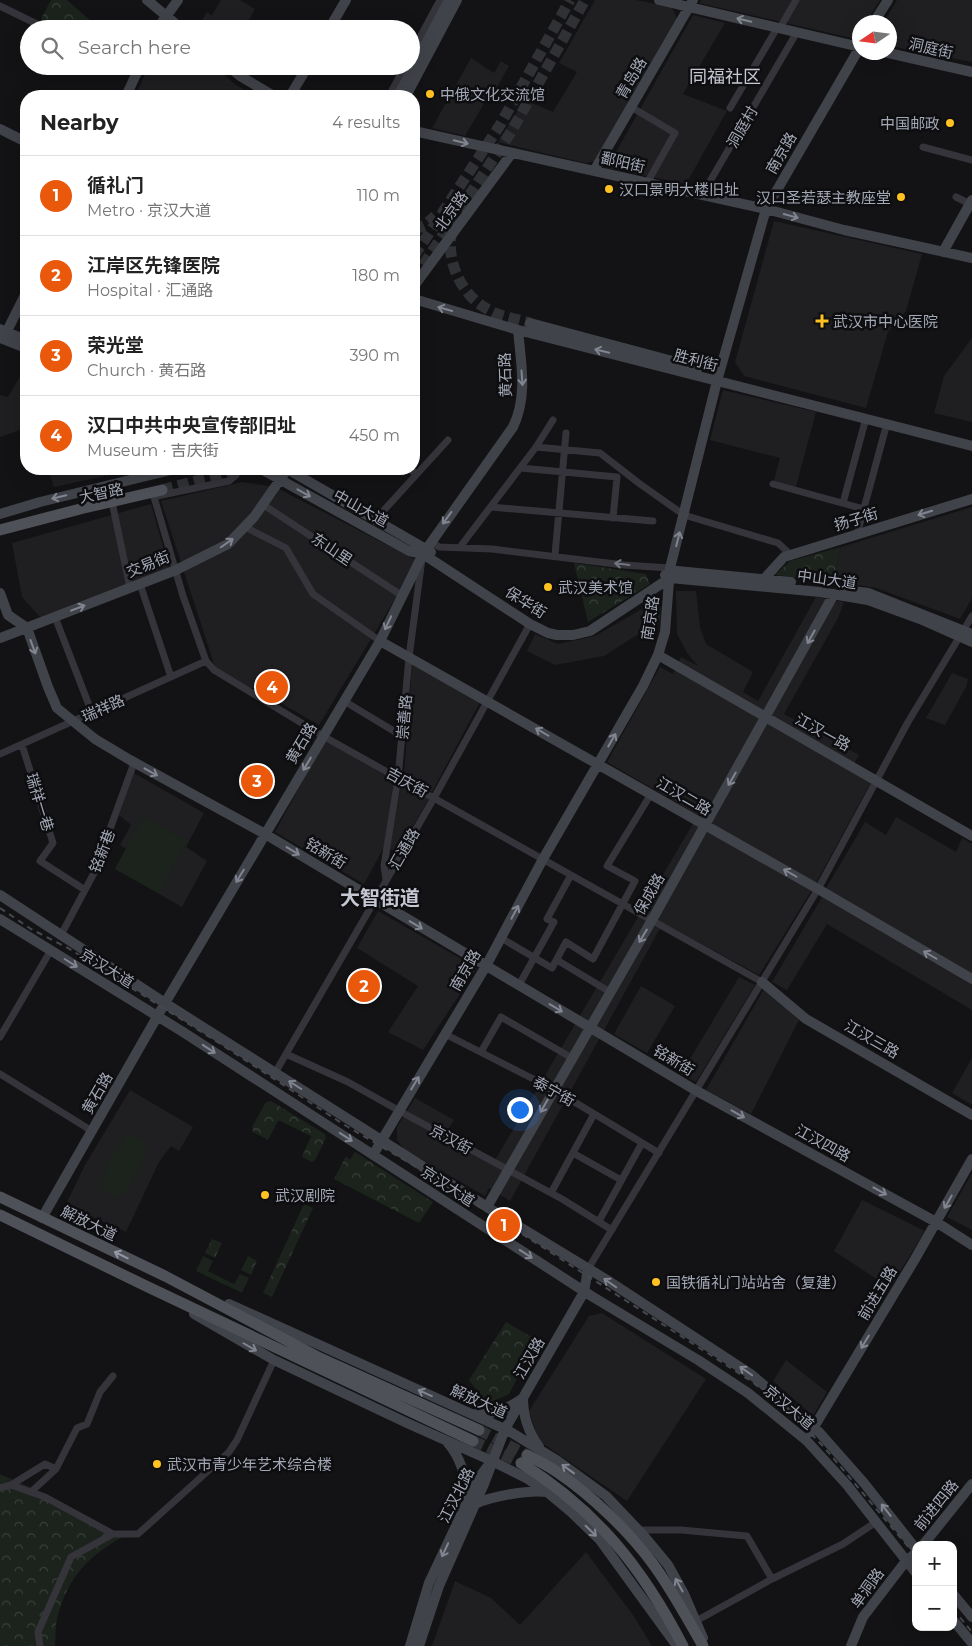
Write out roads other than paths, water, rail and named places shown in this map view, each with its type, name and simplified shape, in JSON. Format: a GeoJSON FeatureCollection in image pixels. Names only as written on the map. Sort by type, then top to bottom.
{"type":"FeatureCollection","features":[{"type":"Feature","properties":{"kind":"main road","name":"大智路"},"geometry":{"type":"LineString","coordinates":[[0,530],[112,504],[159,490]]}},
{"type":"Feature","properties":{"kind":"main road","name":"大智路"},"geometry":{"type":"LineString","coordinates":[[0,523],[159,490]]}},
{"type":"Feature","properties":{"kind":"main road","name":"解放大道"},"geometry":{"type":"LineString","coordinates":[[0,1197],[165,1276],[320,1358],[479,1430]]}},
{"type":"Feature","properties":{"kind":"main road","name":"解放大道"},"geometry":{"type":"LineString","coordinates":[[0,1215],[473,1441]]}},
{"type":"Feature","properties":{"kind":"main road","name":"解放大道"},"geometry":{"type":"LineString","coordinates":[[683,1646],[665,1612],[622,1550],[579,1506],[524,1459],[557,1471],[594,1502],[634,1540],[671,1590],[704,1646]]}},
{"type":"Feature","properties":{"kind":"street"},"geometry":{"type":"LineString","coordinates":[[147,0],[170,20]]}},
{"type":"Feature","properties":{"kind":"street"},"geometry":{"type":"LineString","coordinates":[[164,20],[178,0]]}},
{"type":"Feature","properties":{"kind":"street"},"geometry":{"type":"LineString","coordinates":[[334,20],[346,0]]}},
{"type":"Feature","properties":{"kind":"street"},"geometry":{"type":"LineString","coordinates":[[420,37],[440,0]]}},
{"type":"Feature","properties":{"kind":"street"},"geometry":{"type":"LineString","coordinates":[[420,59],[449,0]]}},
{"type":"Feature","properties":{"kind":"street"},"geometry":{"type":"LineString","coordinates":[[420,65],[458,0]]}},
{"type":"Feature","properties":{"kind":"street"},"geometry":{"type":"LineString","coordinates":[[659,0],[691,4],[852,45]]}},
{"type":"Feature","properties":{"kind":"street"},"geometry":{"type":"LineString","coordinates":[[730,108],[796,0]]}},
{"type":"Feature","properties":{"kind":"street"},"geometry":{"type":"LineString","coordinates":[[878,15],[888,0]]}},
{"type":"Feature","properties":{"kind":"street","name":"青岛路"},"geometry":{"type":"LineString","coordinates":[[594,171],[691,4]]}},
{"type":"Feature","properties":{"kind":"street"},"geometry":{"type":"LineString","coordinates":[[0,6],[29,20]]}},
{"type":"Feature","properties":{"kind":"street","name":"洞庭村"},"geometry":{"type":"LineString","coordinates":[[702,195],[797,32]]}},
{"type":"Feature","properties":{"kind":"street","name":"洞庭街"},"geometry":{"type":"LineString","coordinates":[[897,55],[972,72]]}},
{"type":"Feature","properties":{"kind":"street","name":"南京路"},"geometry":{"type":"LineString","coordinates":[[374,1155],[486,966],[543,859],[643,686],[658,655],[665,632],[670,573],[716,381],[766,209],[852,59]]}},
{"type":"Feature","properties":{"kind":"street"},"geometry":{"type":"LineString","coordinates":[[129,90],[135,75]]}},
{"type":"Feature","properties":{"kind":"street"},"geometry":{"type":"LineString","coordinates":[[239,75],[264,90]]}},
{"type":"Feature","properties":{"kind":"street"},"geometry":{"type":"LineString","coordinates":[[294,90],[303,75]]}},
{"type":"Feature","properties":{"kind":"street"},"geometry":{"type":"LineString","coordinates":[[391,90],[400,75]]}},
{"type":"Feature","properties":{"kind":"street"},"geometry":{"type":"LineString","coordinates":[[405,90],[412,75]]}},
{"type":"Feature","properties":{"kind":"street"},"geometry":{"type":"LineString","coordinates":[[405,90],[414,75]]}},
{"type":"Feature","properties":{"kind":"street"},"geometry":{"type":"LineString","coordinates":[[632,107],[675,133],[647,183]]}},
{"type":"Feature","properties":{"kind":"street"},"geometry":{"type":"LineString","coordinates":[[0,129],[20,139]]}},
{"type":"Feature","properties":{"kind":"street","name":"鄱阳街"},"geometry":{"type":"LineString","coordinates":[[420,132],[766,209],[844,230],[972,258]]}},
{"type":"Feature","properties":{"kind":"street"},"geometry":{"type":"LineString","coordinates":[[923,147],[972,160]]}},
{"type":"Feature","properties":{"kind":"street","name":"北京路"},"geometry":{"type":"LineString","coordinates":[[420,278],[512,153]]}},
{"type":"Feature","properties":{"kind":"street"},"geometry":{"type":"LineString","coordinates":[[943,252],[971,202],[956,196]]}},
{"type":"Feature","properties":{"kind":"street","name":"胜利街"},"geometry":{"type":"LineString","coordinates":[[420,302],[518,330],[972,446]]}},
{"type":"Feature","properties":{"kind":"street"},"geometry":{"type":"LineString","coordinates":[[2,334],[20,303]]}},
{"type":"Feature","properties":{"kind":"street"},"geometry":{"type":"LineString","coordinates":[[530,323],[680,363],[702,377]]}},
{"type":"Feature","properties":{"kind":"street","name":"黄石路"},"geometry":{"type":"LineString","coordinates":[[42,1218],[165,1003],[380,640],[426,548],[509,434],[516,421],[521,405],[523,388],[518,330]]}},
{"type":"Feature","properties":{"kind":"street"},"geometry":{"type":"LineString","coordinates":[[2,334],[20,338]]}},
{"type":"Feature","properties":{"kind":"street"},"geometry":{"type":"LineString","coordinates":[[2,334],[20,344]]}},
{"type":"Feature","properties":{"kind":"street"},"geometry":{"type":"LineString","coordinates":[[844,503],[866,418]]}},
{"type":"Feature","properties":{"kind":"street"},"geometry":{"type":"LineString","coordinates":[[460,547],[521,468],[553,420]]}},
{"type":"Feature","properties":{"kind":"street"},"geometry":{"type":"LineString","coordinates":[[857,534],[887,423]]}},
{"type":"Feature","properties":{"kind":"street"},"geometry":{"type":"LineString","coordinates":[[555,555],[566,433]]}},
{"type":"Feature","properties":{"kind":"street"},"geometry":{"type":"LineString","coordinates":[[420,471],[448,440]]}},
{"type":"Feature","properties":{"kind":"street"},"geometry":{"type":"LineString","coordinates":[[536,447],[600,453],[684,515],[778,543],[791,555]]}},
{"type":"Feature","properties":{"kind":"street"},"geometry":{"type":"LineString","coordinates":[[521,468],[617,477],[613,518]]}},
{"type":"Feature","properties":{"kind":"street","name":"大智路"},"geometry":{"type":"LineString","coordinates":[[0,514],[40,502],[150,475]]}},
{"type":"Feature","properties":{"kind":"street","name":"大智路"},"geometry":{"type":"LineString","coordinates":[[159,490],[229,481],[236,475]]}},
{"type":"Feature","properties":{"kind":"street","name":"中山大道"},"geometry":{"type":"LineString","coordinates":[[272,475],[409,551],[439,547],[492,549],[624,565],[670,573],[868,593],[964,634],[972,642]]}},
{"type":"Feature","properties":{"kind":"street"},"geometry":{"type":"LineString","coordinates":[[279,479],[283,475]]}},
{"type":"Feature","properties":{"kind":"street","name":"中山大道"},"geometry":{"type":"LineString","coordinates":[[298,475],[426,548]]}},
{"type":"Feature","properties":{"kind":"street"},"geometry":{"type":"LineString","coordinates":[[375,520],[416,475]]}},
{"type":"Feature","properties":{"kind":"street","name":"交易街"},"geometry":{"type":"LineString","coordinates":[[0,638],[176,570],[228,544],[245,527],[279,479]]}},
{"type":"Feature","properties":{"kind":"street"},"geometry":{"type":"LineString","coordinates":[[773,484],[864,509]]}},
{"type":"Feature","properties":{"kind":"street"},"geometry":{"type":"LineString","coordinates":[[159,490],[176,570],[206,661]]}},
{"type":"Feature","properties":{"kind":"street","name":"扬子街"},"geometry":{"type":"LineString","coordinates":[[765,583],[784,557],[972,500]]}},
{"type":"Feature","properties":{"kind":"street"},"geometry":{"type":"LineString","coordinates":[[112,504],[135,586],[171,677]]}},
{"type":"Feature","properties":{"kind":"street","name":"东山里"},"geometry":{"type":"LineString","coordinates":[[262,504],[401,595]]}},
{"type":"Feature","properties":{"kind":"street"},"geometry":{"type":"LineString","coordinates":[[491,507],[653,522]]}},
{"type":"Feature","properties":{"kind":"street"},"geometry":{"type":"LineString","coordinates":[[245,527],[286,548],[313,594],[380,640]]}},
{"type":"Feature","properties":{"kind":"street","name":"保华街"},"geometry":{"type":"LineString","coordinates":[[426,548],[546,627],[572,630],[588,626],[670,573]]}},
{"type":"Feature","properties":{"kind":"street","name":"保华街"},"geometry":{"type":"LineString","coordinates":[[426,548],[530,624],[557,635],[573,635],[590,631],[670,573]]}},
{"type":"Feature","properties":{"kind":"street","name":"崇善路"},"geometry":{"type":"LineString","coordinates":[[386,880],[384,866],[398,778],[409,657],[426,548]]}},
{"type":"Feature","properties":{"kind":"street","name":"中山大道"},"geometry":{"type":"LineString","coordinates":[[765,583],[868,600],[964,634]]}},
{"type":"Feature","properties":{"kind":"street"},"geometry":{"type":"LineString","coordinates":[[0,593],[8,615],[27,628]]}},
{"type":"Feature","properties":{"kind":"street","name":"保成路"},"geometry":{"type":"LineString","coordinates":[[487,1207],[706,825],[834,594]]}},
{"type":"Feature","properties":{"kind":"street"},"geometry":{"type":"LineString","coordinates":[[588,1269],[818,889],[908,722],[964,634],[972,616]]}},
{"type":"Feature","properties":{"kind":"street"},"geometry":{"type":"LineString","coordinates":[[55,617],[92,713]]}},
{"type":"Feature","properties":{"kind":"street","name":"汇通路"},"geometry":{"type":"LineString","coordinates":[[276,1073],[434,798],[530,624]]}},
{"type":"Feature","properties":{"kind":"street","name":"铭新街"},"geometry":{"type":"LineString","coordinates":[[27,628],[57,708],[95,739],[134,763],[265,834],[695,1090]]}},
{"type":"Feature","properties":{"kind":"street","name":"江汉二路"},"geometry":{"type":"LineString","coordinates":[[380,640],[818,889],[972,979]]}},
{"type":"Feature","properties":{"kind":"street","name":"江汉一路"},"geometry":{"type":"LineString","coordinates":[[658,655],[972,836]]}},
{"type":"Feature","properties":{"kind":"street","name":"瑞祥路"},"geometry":{"type":"LineString","coordinates":[[0,754],[206,661]]}},
{"type":"Feature","properties":{"kind":"street","name":"吉庆街"},"geometry":{"type":"LineString","coordinates":[[206,661],[214,670],[323,736],[762,982]]}},
{"type":"Feature","properties":{"kind":"street"},"geometry":{"type":"LineString","coordinates":[[344,701],[402,736]]}},
{"type":"Feature","properties":{"kind":"street","name":"瑞祥一巷"},"geometry":{"type":"LineString","coordinates":[[22,744],[53,843],[40,861],[85,890]]}},
{"type":"Feature","properties":{"kind":"street","name":"铭新巷"},"geometry":{"type":"LineString","coordinates":[[61,935],[94,873],[134,763]]}},
{"type":"Feature","properties":{"kind":"street"},"geometry":{"type":"LineString","coordinates":[[501,938],[552,968],[566,942],[593,959],[635,881],[607,866],[651,794]]}},
{"type":"Feature","properties":{"kind":"street"},"geometry":{"type":"LineString","coordinates":[[519,986],[554,922],[547,919],[571,875]]}},
{"type":"Feature","properties":{"kind":"street","name":"京汉大道"},"geometry":{"type":"LineString","coordinates":[[0,895],[381,1141],[699,1339],[752,1375],[814,1427],[864,1483],[912,1544]]}},
{"type":"Feature","properties":{"kind":"street","name":"京汉大道"},"geometry":{"type":"LineString","coordinates":[[0,919],[158,1017],[584,1292],[698,1360],[748,1393],[806,1440],[847,1485],[912,1568]]}},
{"type":"Feature","properties":{"kind":"street"},"geometry":{"type":"LineString","coordinates":[[0,1037],[50,950]]}},
{"type":"Feature","properties":{"kind":"street"},"geometry":{"type":"LineString","coordinates":[[556,960],[610,992]]}},
{"type":"Feature","properties":{"kind":"street","name":"江汉三路"},"geometry":{"type":"LineString","coordinates":[[762,982],[806,1019],[972,1115]]}},
{"type":"Feature","properties":{"kind":"street"},"geometry":{"type":"LineString","coordinates":[[481,1052],[501,1018],[572,1058]]}},
{"type":"Feature","properties":{"kind":"street","name":"泰宁街"},"geometry":{"type":"LineString","coordinates":[[445,1034],[553,1090],[659,1153]]}},
{"type":"Feature","properties":{"kind":"street","name":"京汉街"},"geometry":{"type":"LineString","coordinates":[[286,1054],[348,1082],[551,1193],[612,1230]]}},
{"type":"Feature","properties":{"kind":"street"},"geometry":{"type":"LineString","coordinates":[[0,1074],[92,1131]]}},
{"type":"Feature","properties":{"kind":"street","name":"江汉四路"},"geometry":{"type":"LineString","coordinates":[[695,1090],[936,1222],[972,1245]]}},
{"type":"Feature","properties":{"kind":"street"},"geometry":{"type":"LineString","coordinates":[[551,1193],[594,1114]]}},
{"type":"Feature","properties":{"kind":"street"},"geometry":{"type":"LineString","coordinates":[[599,1221],[642,1143]]}},
{"type":"Feature","properties":{"kind":"street"},"geometry":{"type":"LineString","coordinates":[[573,1153],[621,1180]]}},
{"type":"Feature","properties":{"kind":"street","name":"前进五路"},"geometry":{"type":"LineString","coordinates":[[806,1440],[972,1160]]}},
{"type":"Feature","properties":{"kind":"street","name":"江汉路"},"geometry":{"type":"LineString","coordinates":[[492,1461],[505,1429],[584,1292],[588,1269]]}},
{"type":"Feature","properties":{"kind":"street","name":"解放大道"},"geometry":{"type":"LineString","coordinates":[[165,1276],[505,1429],[543,1452],[606,1496],[639,1530],[668,1565],[684,1594],[696,1621],[704,1646]]}},
{"type":"Feature","properties":{"kind":"street","name":"解放大道"},"geometry":{"type":"LineString","coordinates":[[148,1287],[274,1360],[528,1479],[571,1512],[600,1540],[677,1646]]}},
{"type":"Feature","properties":{"kind":"street"},"geometry":{"type":"LineString","coordinates":[[11,1485],[45,1497],[113,1534],[138,1534],[224,1457],[237,1440],[274,1360]]}},
{"type":"Feature","properties":{"kind":"street"},"geometry":{"type":"LineString","coordinates":[[31,1492],[56,1470],[77,1428],[87,1424],[100,1392],[112,1376]]}},
{"type":"Feature","properties":{"kind":"street"},"geometry":{"type":"LineString","coordinates":[[469,1413],[485,1415],[500,1411],[523,1398]]}},
{"type":"Feature","properties":{"kind":"street"},"geometry":{"type":"LineString","coordinates":[[523,1398],[526,1422],[531,1434],[543,1452]]}},
{"type":"Feature","properties":{"kind":"street"},"geometry":{"type":"LineString","coordinates":[[446,1440],[456,1452],[472,1501],[530,1492],[547,1492]]}},
{"type":"Feature","properties":{"kind":"street","name":"江汉北路"},"geometry":{"type":"LineString","coordinates":[[410,1646],[430,1583],[492,1461]]}},
{"type":"Feature","properties":{"kind":"street"},"geometry":{"type":"LineString","coordinates":[[0,1488],[11,1485],[45,1464],[56,1470]]}},
{"type":"Feature","properties":{"kind":"street","name":"前进四路"},"geometry":{"type":"LineString","coordinates":[[926,1541],[972,1484]]}},
{"type":"Feature","properties":{"kind":"street","name":"江汉北路"},"geometry":{"type":"LineString","coordinates":[[420,1646],[439,1586],[472,1501]]}},
{"type":"Feature","properties":{"kind":"street"},"geometry":{"type":"LineString","coordinates":[[696,1621],[772,1579],[843,1544],[876,1522]]}},
{"type":"Feature","properties":{"kind":"street"},"geometry":{"type":"LineString","coordinates":[[639,1530],[681,1530],[748,1536],[772,1579]]}},
{"type":"Feature","properties":{"kind":"street"},"geometry":{"type":"LineString","coordinates":[[40,1646],[38,1632],[71,1557],[113,1534]]}},
{"type":"Feature","properties":{"kind":"street","name":"单洞路"},"geometry":{"type":"LineString","coordinates":[[850,1646],[863,1617],[906,1561],[912,1556]]}},
{"type":"Feature","properties":{"kind":"street"},"geometry":{"type":"LineString","coordinates":[[957,1599],[972,1617]]}},
{"type":"Feature","properties":{"kind":"street"},"geometry":{"type":"LineString","coordinates":[[957,1625],[972,1643]]}},
{"type":"Feature","properties":{"kind":"tunnel"},"geometry":{"type":"LineString","coordinates":[[420,247],[500,125],[570,0]]}},
{"type":"Feature","properties":{"kind":"tunnel"},"geometry":{"type":"LineString","coordinates":[[420,270],[511,132],[585,0]]}},
{"type":"Feature","properties":{"kind":"tunnel"},"geometry":{"type":"LineString","coordinates":[[420,227],[435,216]]}},
{"type":"Feature","properties":{"kind":"tunnel"},"geometry":{"type":"LineString","coordinates":[[452,230],[450,241],[453,265],[457,276],[470,296],[479,304],[494,312],[530,323]]}},
{"type":"Feature","properties":{"kind":"tunnel"},"geometry":{"type":"LineString","coordinates":[[162,490],[217,475]]}},
{"type":"Feature","properties":{"kind":"tunnel"},"geometry":{"type":"LineString","coordinates":[[479,1430],[527,1455]]}},
{"type":"Feature","properties":{"kind":"tunnel"},"geometry":{"type":"LineString","coordinates":[[473,1441],[521,1463]]}},
{"type":"Feature","properties":{"kind":"railway"},"geometry":{"type":"LineString","coordinates":[[0,908],[31,929],[68,948],[343,1124],[505,1223],[751,1381],[790,1412],[823,1446],[912,1551]]}},
{"type":"Feature","properties":{"kind":"railway"},"geometry":{"type":"LineString","coordinates":[[957,1614],[972,1632]]}},
{"type":"Feature","properties":{"kind":"place","name":"中俄文化交流馆"},"geometry":{"type":"Point","coordinates":[430,94]}},
{"type":"Feature","properties":{"kind":"place","name":"中国邮政"},"geometry":{"type":"Point","coordinates":[950,123]}},
{"type":"Feature","properties":{"kind":"place","name":"汉口景明大楼旧址"},"geometry":{"type":"Point","coordinates":[609,189]}},
{"type":"Feature","properties":{"kind":"place","name":"汉口圣若瑟主教座堂"},"geometry":{"type":"Point","coordinates":[901,197]}},
{"type":"Feature","properties":{"kind":"place","name":"武汉市中心医院"},"geometry":{"type":"Point","coordinates":[822,321]}},
{"type":"Feature","properties":{"kind":"place","name":"武汉美术馆"},"geometry":{"type":"Point","coordinates":[548,587]}},
{"type":"Feature","properties":{"kind":"place","name":"汉口中共中央宣传部旧址"},"geometry":{"type":"Point","coordinates":[272,687]}},
{"type":"Feature","properties":{"kind":"place","name":"荣光堂"},"geometry":{"type":"Point","coordinates":[257,781]}},
{"type":"Feature","properties":{"kind":"place","name":"江岸区先锋医院"},"geometry":{"type":"Point","coordinates":[364,986]}},
{"type":"Feature","properties":{"kind":"place","name":"武汉剧院"},"geometry":{"type":"Point","coordinates":[265,1195]}},
{"type":"Feature","properties":{"kind":"place","name":"循礼门"},"geometry":{"type":"Point","coordinates":[504,1225]}},
{"type":"Feature","properties":{"kind":"place","name":"国铁循礼门站站舍（复建）"},"geometry":{"type":"Point","coordinates":[656,1282]}},
{"type":"Feature","properties":{"kind":"place","name":"武汉市青少年艺术综合楼"},"geometry":{"type":"Point","coordinates":[157,1464]}},
{"type":"Feature","properties":{"kind":"district","name":"同福社区"},"geometry":{"type":"Point","coordinates":[725,77]}},
{"type":"Feature","properties":{"kind":"district","name":"大智街道"},"geometry":{"type":"Point","coordinates":[380,898]}}]}
